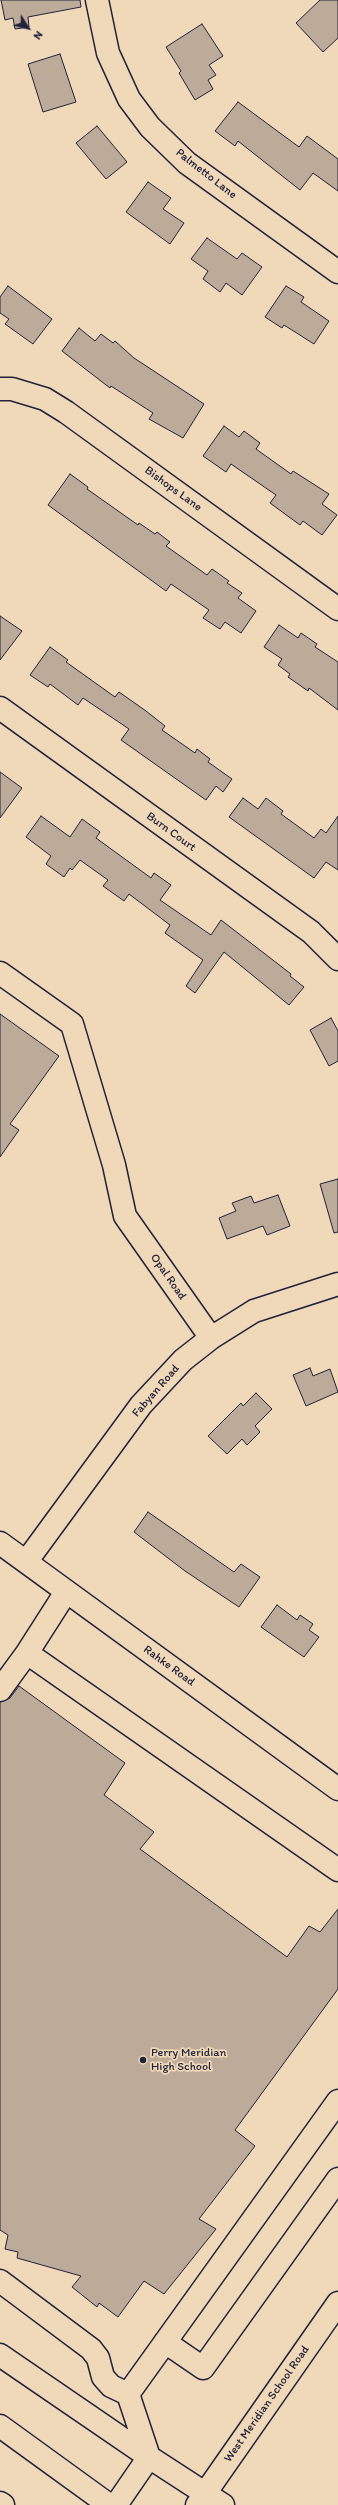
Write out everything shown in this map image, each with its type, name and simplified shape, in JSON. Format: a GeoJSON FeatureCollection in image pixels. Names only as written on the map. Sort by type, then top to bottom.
{"type":"FeatureCollection","features":[{"type":"Feature","properties":{"kind":"street","name":"Palmetto Lane"},"geometry":{"type":"LineString","coordinates":[[97,0],[108,53],[129,99],[150,127],[187,163],[338,272]]}},
{"type":"Feature","properties":{"kind":"street","name":"Bishops Lane"},"geometry":{"type":"LineString","coordinates":[[0,389],[12,389],[45,399],[66,412],[338,609]]}},
{"type":"Feature","properties":{"kind":"street","name":"Burn Court"},"geometry":{"type":"LineString","coordinates":[[0,708],[311,932],[338,960]]}},
{"type":"Feature","properties":{"kind":"street","name":"Opal Road"},"geometry":{"type":"LineString","coordinates":[[0,973],[72,1024],[114,1165],[125,1216],[211,1338]]}},
{"type":"Feature","properties":{"kind":"street","name":"Fabyan Road"},"geometry":{"type":"LineString","coordinates":[[26,1562],[141,1405],[183,1360],[211,1338],[254,1311],[338,1284]]}},
{"type":"Feature","properties":{"kind":"street","name":"Rahke Road"},"geometry":{"type":"LineString","coordinates":[[0,1543],[338,1789]]}},
{"type":"Feature","properties":{"kind":"street"},"geometry":{"type":"LineString","coordinates":[[0,1690],[27,1653],[66,1592]]}},
{"type":"Feature","properties":{"kind":"street"},"geometry":{"type":"LineString","coordinates":[[27,1653],[338,1870]]}},
{"type":"Feature","properties":{"kind":"street"},"geometry":{"type":"LineString","coordinates":[[128,2394],[338,2101]]}},
{"type":"Feature","properties":{"kind":"street"},"geometry":{"type":"LineString","coordinates":[[165,2342],[203,2368],[338,2180]]}},
{"type":"Feature","properties":{"kind":"street"},"geometry":{"type":"LineString","coordinates":[[0,2281],[91,2349],[98,2358],[103,2377],[111,2386],[128,2394],[149,2457]]}},
{"type":"Feature","properties":{"kind":"street","name":"West Meridian School Road"},"geometry":{"type":"LineString","coordinates":[[201,2499],[338,2303]]}},
{"type":"Feature","properties":{"kind":"street"},"geometry":{"type":"LineString","coordinates":[[0,2355],[149,2457],[201,2499],[223,2505]]}},
{"type":"Feature","properties":{"kind":"street"},"geometry":{"type":"LineString","coordinates":[[0,2426],[109,2505]]}},
{"type":"Feature","properties":{"kind":"street"},"geometry":{"type":"LineString","coordinates":[[116,2505],[149,2457]]}},
{"type":"Feature","properties":{"kind":"building"},"geometry":{"type":"Polygon","coordinates":[[[1,0],[80,0],[81,7],[28,17],[29,27],[15,29],[13,18],[5,20],[1,0]]]}},
{"type":"Feature","properties":{"kind":"building"},"geometry":{"type":"Polygon","coordinates":[[[320,0],[338,0],[338,38],[323,52],[296,23],[320,0]]]}},
{"type":"Feature","properties":{"kind":"building"},"geometry":{"type":"Polygon","coordinates":[[[202,24],[223,56],[209,65],[216,75],[208,80],[213,89],[195,100],[179,73],[181,71],[166,47],[202,24]]]}},
{"type":"Feature","properties":{"kind":"building"},"geometry":{"type":"Polygon","coordinates":[[[60,54],[76,102],[43,112],[28,64],[60,54]]]}},
{"type":"Feature","properties":{"kind":"building"},"geometry":{"type":"Polygon","coordinates":[[[238,102],[299,147],[307,136],[338,159],[338,191],[313,173],[300,190],[238,141],[235,146],[215,131],[238,102]]]}},
{"type":"Feature","properties":{"kind":"building"},"geometry":{"type":"Polygon","coordinates":[[[97,126],[127,162],[106,179],[76,143],[97,126]]]}},
{"type":"Feature","properties":{"kind":"building"},"geometry":{"type":"Polygon","coordinates":[[[148,182],[171,198],[163,209],[184,223],[170,244],[126,212],[148,182]]]}},
{"type":"Feature","properties":{"kind":"building"},"geometry":{"type":"Polygon","coordinates":[[[207,238],[237,259],[242,253],[262,267],[242,295],[226,283],[220,292],[203,279],[208,271],[191,259],[207,238]]]}},
{"type":"Feature","properties":{"kind":"building"},"geometry":{"type":"Polygon","coordinates":[[[8,286],[52,319],[33,344],[5,324],[9,319],[0,313],[0,297],[8,286]]]}},
{"type":"Feature","properties":{"kind":"building"},"geometry":{"type":"Polygon","coordinates":[[[286,286],[304,297],[301,302],[329,321],[314,344],[284,325],[282,328],[265,317],[286,286]]]}},
{"type":"Feature","properties":{"kind":"building"},"geometry":{"type":"Polygon","coordinates":[[[79,328],[95,341],[101,334],[113,343],[115,341],[134,358],[204,404],[183,438],[149,419],[153,413],[111,386],[110,388],[62,351],[79,328]]]}},
{"type":"Feature","properties":{"kind":"building"},"geometry":{"type":"Polygon","coordinates":[[[224,426],[239,437],[244,431],[260,443],[256,449],[291,474],[293,471],[329,494],[322,504],[337,515],[322,535],[303,521],[300,525],[270,503],[276,495],[231,464],[226,472],[203,456],[224,426]]]}},
{"type":"Feature","properties":{"kind":"building"},"geometry":{"type":"Polygon","coordinates":[[[70,474],[88,487],[87,489],[138,525],[139,523],[155,534],[157,532],[170,542],[166,546],[207,575],[212,569],[229,581],[227,583],[242,593],[238,598],[256,611],[241,633],[225,622],[220,629],[203,618],[209,610],[171,584],[166,591],[48,505],[70,474]]]}},
{"type":"Feature","properties":{"kind":"building"},"geometry":{"type":"Polygon","coordinates":[[[0,616],[22,631],[0,660],[0,616]]]}},
{"type":"Feature","properties":{"kind":"building"},"geometry":{"type":"Polygon","coordinates":[[[279,625],[298,638],[301,633],[317,644],[315,647],[338,662],[338,710],[309,688],[308,691],[288,677],[290,674],[278,665],[282,659],[264,647],[279,625]]]}},
{"type":"Feature","properties":{"kind":"building"},"geometry":{"type":"Polygon","coordinates":[[[50,647],[68,660],[66,662],[115,697],[119,692],[146,711],[165,726],[162,730],[195,753],[197,749],[210,759],[208,762],[232,779],[223,792],[216,786],[206,800],[121,740],[129,729],[83,698],[78,705],[50,684],[48,687],[30,675],[50,647]]]}},
{"type":"Feature","properties":{"kind":"building"},"geometry":{"type":"Polygon","coordinates":[[[0,772],[22,788],[0,818],[0,772]]]}},
{"type":"Feature","properties":{"kind":"building"},"geometry":{"type":"Polygon","coordinates":[[[243,798],[258,809],[266,798],[283,811],[281,814],[314,838],[321,829],[326,833],[338,816],[338,870],[326,862],[314,878],[229,817],[243,798]]]}},
{"type":"Feature","properties":{"kind":"building"},"geometry":{"type":"Polygon","coordinates":[[[41,816],[70,837],[82,819],[100,832],[96,838],[151,878],[154,873],[171,885],[160,900],[211,935],[221,920],[291,974],[290,976],[304,987],[289,1005],[224,952],[195,993],[186,986],[203,960],[165,933],[170,925],[129,894],[124,901],[103,886],[108,880],[80,860],[72,870],[70,868],[64,877],[46,864],[51,856],[26,837],[41,816]]]}},
{"type":"Feature","properties":{"kind":"building"},"geometry":{"type":"Polygon","coordinates":[[[0,1014],[59,1056],[10,1124],[19,1130],[0,1157],[0,1014]]]}},
{"type":"Feature","properties":{"kind":"building"},"geometry":{"type":"Polygon","coordinates":[[[331,1018],[338,1031],[338,1061],[329,1066],[310,1030],[331,1018]]]}},
{"type":"Feature","properties":{"kind":"building"},"geometry":{"type":"Polygon","coordinates":[[[338,1179],[338,1232],[334,1233],[320,1184],[338,1179]]]}},
{"type":"Feature","properties":{"kind":"building"},"geometry":{"type":"Polygon","coordinates":[[[278,1195],[290,1226],[267,1235],[263,1226],[227,1239],[219,1218],[236,1211],[232,1203],[251,1196],[254,1203],[278,1195]]]}},
{"type":"Feature","properties":{"kind":"building"},"geometry":{"type":"Polygon","coordinates":[[[310,1368],[313,1376],[330,1369],[338,1392],[306,1406],[293,1375],[310,1368]]]}},
{"type":"Feature","properties":{"kind":"building"},"geometry":{"type":"Polygon","coordinates":[[[256,1393],[272,1409],[255,1426],[260,1432],[247,1445],[242,1439],[227,1454],[208,1436],[241,1403],[243,1406],[256,1393]]]}},
{"type":"Feature","properties":{"kind":"building"},"geometry":{"type":"Polygon","coordinates":[[[148,1512],[234,1572],[241,1564],[260,1577],[239,1607],[185,1571],[134,1532],[148,1512]]]}},
{"type":"Feature","properties":{"kind":"building"},"geometry":{"type":"Polygon","coordinates":[[[277,1605],[297,1620],[300,1615],[313,1624],[309,1630],[319,1637],[304,1657],[261,1627],[277,1605]]]}},
{"type":"Feature","properties":{"kind":"building","name":"Perry Meridian High School"},"geometry":{"type":"Polygon","coordinates":[[[19,1686],[125,1763],[104,1795],[154,1832],[140,1849],[287,1957],[309,1926],[320,1932],[338,1909],[338,1989],[235,2130],[255,2146],[199,2219],[216,2229],[164,2294],[144,2281],[118,2317],[99,2303],[97,2307],[72,2287],[81,2276],[17,2258],[18,2252],[5,2249],[8,2235],[0,2230],[0,1702],[10,1698],[19,1686]]]}},
{"type":"Feature","properties":{"kind":"place","name":"Perry Meridian High School"},"geometry":{"type":"Point","coordinates":[143,2060]}}]}
